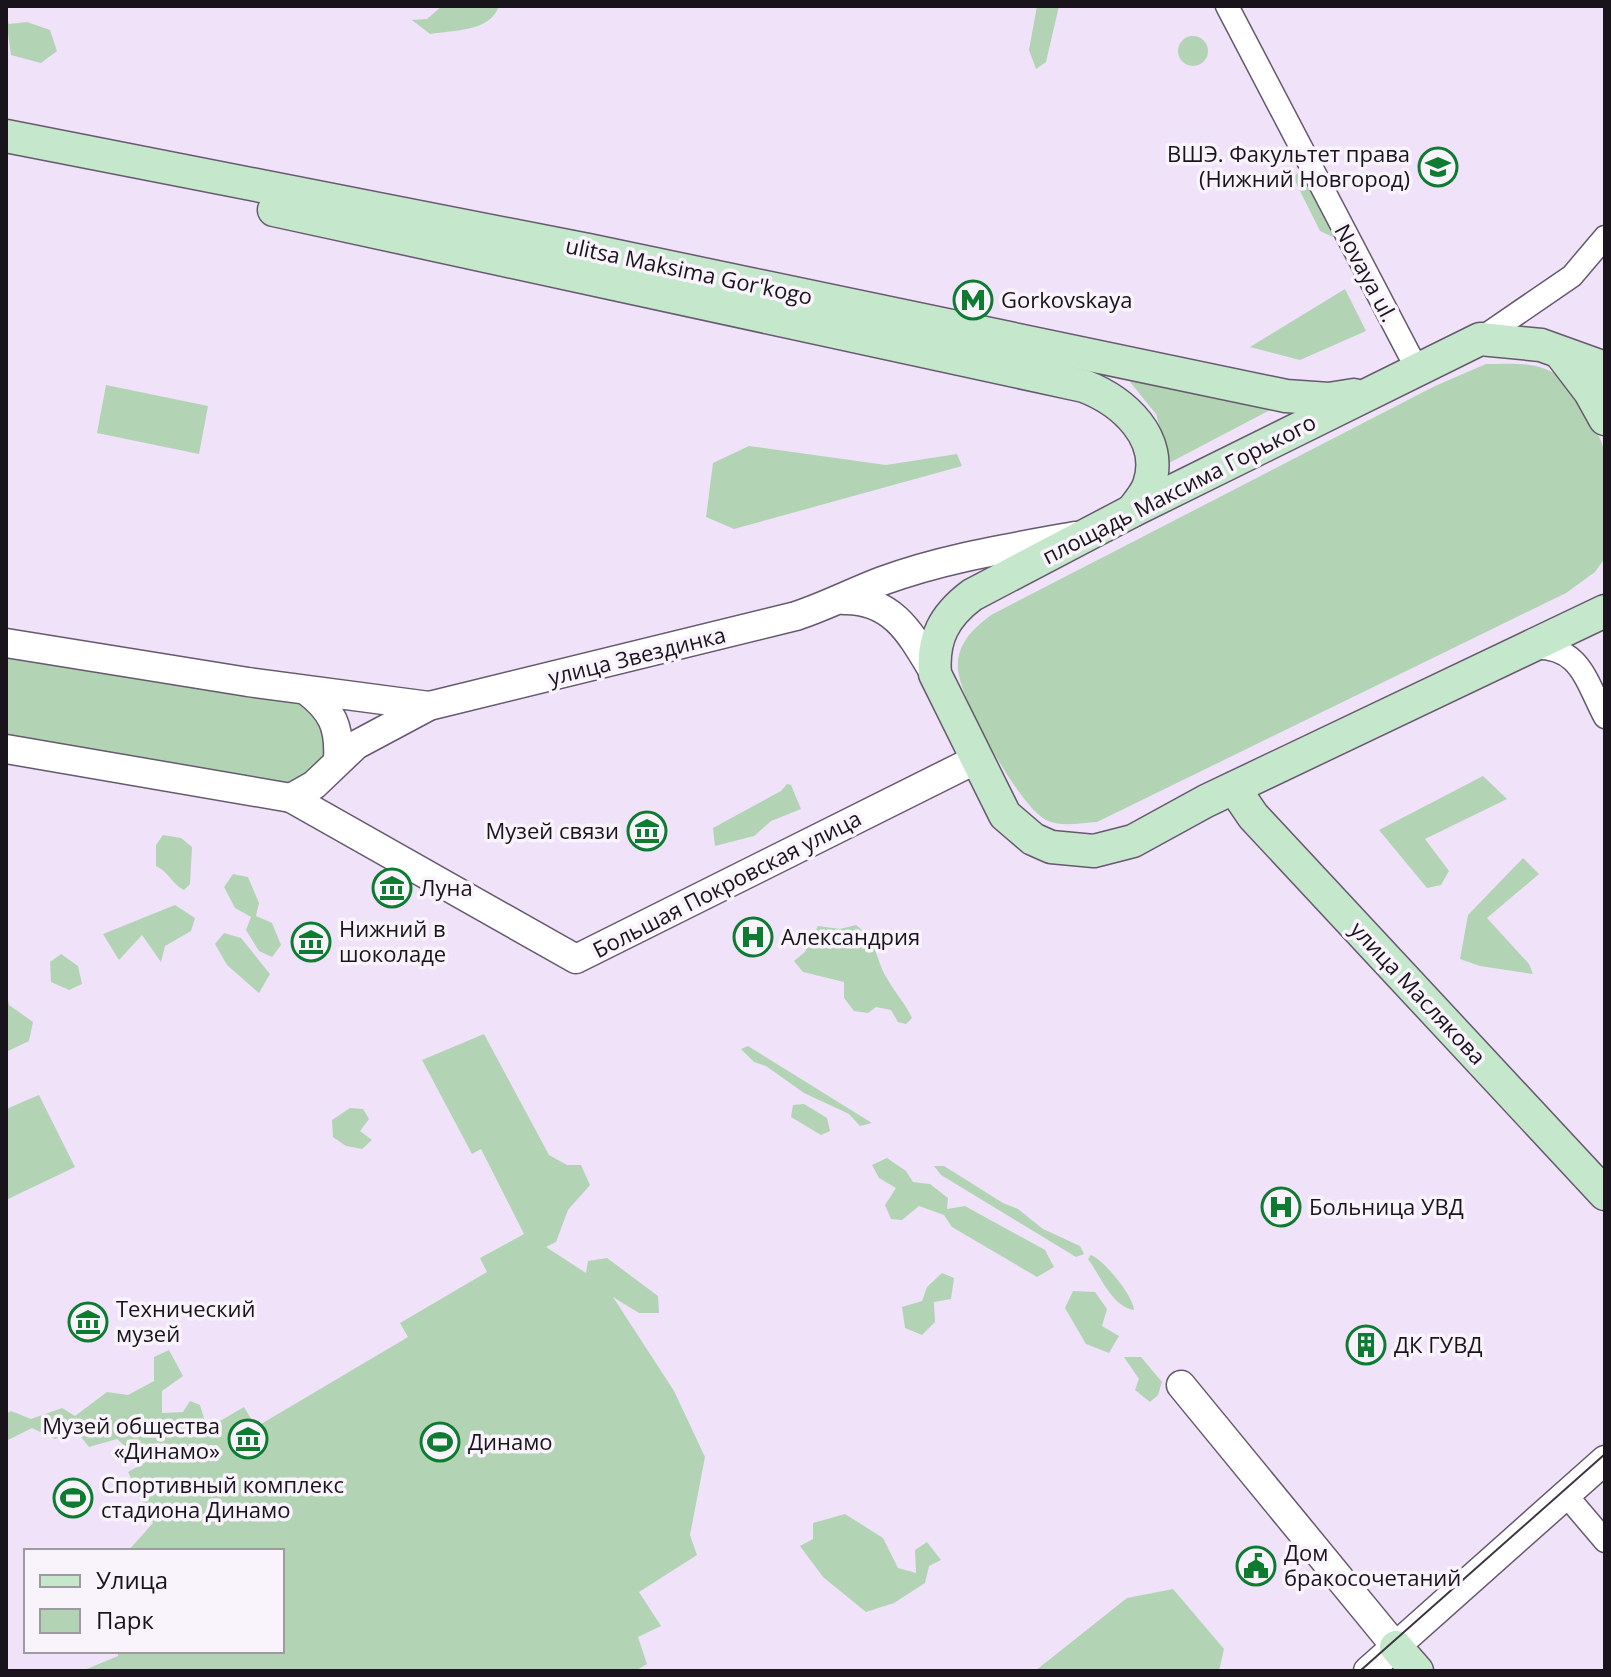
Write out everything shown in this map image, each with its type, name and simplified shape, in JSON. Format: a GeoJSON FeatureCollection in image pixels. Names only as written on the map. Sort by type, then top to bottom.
{"type":"FeatureCollection","features":[{"type":"Feature","properties":{"kind":"main road","name":"ulitsa Maksima Gor'kogo"},"geometry":{"type":"LineString","coordinates":[[6,136],[588,250],[1286,396],[1329,399],[1373,393]]}},
{"type":"Feature","properties":{"kind":"main road","name":"ulitsa Maksima Gor'kogo"},"geometry":{"type":"LineString","coordinates":[[6,151],[1084,386],[1107,395],[1128,412],[1150,447],[1153,466],[1149,488],[1132,511]]}},
{"type":"Feature","properties":{"kind":"main road","name":"площадь Максима Горького"},"geometry":{"type":"LineString","coordinates":[[935,674],[933,652],[937,640],[955,607],[972,595],[1132,511],[1480,339],[1521,341],[1605,368]]}},
{"type":"Feature","properties":{"kind":"main road"},"geometry":{"type":"LineString","coordinates":[[1561,354],[1590,392],[1605,419]]}},
{"type":"Feature","properties":{"kind":"main road"},"geometry":{"type":"LineString","coordinates":[[935,674],[994,797],[1018,828],[1033,839],[1072,851],[1094,851],[1133,841],[1234,788],[1593,617],[1605,591]]}},
{"type":"Feature","properties":{"kind":"main road","name":"улица Маслякова"},"geometry":{"type":"LineString","coordinates":[[1234,788],[1263,828],[1605,1194]]}},
{"type":"Feature","properties":{"kind":"main road"},"geometry":{"type":"LineString","coordinates":[[1396,1647],[1417,1671]]}},
{"type":"Feature","properties":{"kind":"street","name":"Novaya ul."},"geometry":{"type":"LineString","coordinates":[[1227,6],[1417,369]]}},
{"type":"Feature","properties":{"kind":"street"},"geometry":{"type":"LineString","coordinates":[[1480,339],[1572,276],[1605,237]]}},
{"type":"Feature","properties":{"kind":"street","name":"улица Звездинка"},"geometry":{"type":"LineString","coordinates":[[291,798],[314,785],[356,745],[429,706],[796,616],[844,600],[882,581],[967,555],[1088,534]]}},
{"type":"Feature","properties":{"kind":"street"},"geometry":{"type":"LineString","coordinates":[[844,600],[871,602],[898,618],[935,674]]}},
{"type":"Feature","properties":{"kind":"street","name":"улица Звездинка"},"geometry":{"type":"LineString","coordinates":[[6,643],[307,691],[429,706]]}},
{"type":"Feature","properties":{"kind":"street"},"geometry":{"type":"LineString","coordinates":[[1526,648],[1551,646],[1574,659],[1605,717]]}},
{"type":"Feature","properties":{"kind":"street"},"geometry":{"type":"LineString","coordinates":[[307,691],[327,707],[336,726],[338,759]]}},
{"type":"Feature","properties":{"kind":"street"},"geometry":{"type":"LineString","coordinates":[[6,749],[291,798]]}},
{"type":"Feature","properties":{"kind":"street","name":"Большая Покровская улица"},"geometry":{"type":"LineString","coordinates":[[291,798],[576,959],[975,760]]}},
{"type":"Feature","properties":{"kind":"street"},"geometry":{"type":"LineString","coordinates":[[1181,1385],[1396,1647]]}},
{"type":"Feature","properties":{"kind":"street"},"geometry":{"type":"LineString","coordinates":[[1368,1671],[1605,1460]]}},
{"type":"Feature","properties":{"kind":"street"},"geometry":{"type":"LineString","coordinates":[[1566,1495],[1605,1541]]}},
{"type":"Feature","properties":{"kind":"green space"},"geometry":{"type":"Polygon","coordinates":[[[442,6],[499,6],[488,21],[460,30],[430,34],[412,20],[427,19],[442,6]]]}},
{"type":"Feature","properties":{"kind":"green space"},"geometry":{"type":"Polygon","coordinates":[[[1037,6],[1059,6],[1046,62],[1036,69],[1029,50],[1037,6]]]}},
{"type":"Feature","properties":{"kind":"green space"},"geometry":{"type":"Polygon","coordinates":[[[6,19],[9,24],[27,22],[50,30],[57,51],[41,63],[11,55],[6,19]]]}},
{"type":"Feature","properties":{"kind":"green space"},"geometry":{"type":"Polygon","coordinates":[[[1193,36],[1204,40],[1208,51],[1204,62],[1193,66],[1182,62],[1178,51],[1182,40],[1193,36]]]}},
{"type":"Feature","properties":{"kind":"green space"},"geometry":{"type":"Polygon","coordinates":[[[1305,167],[1341,220],[1333,237],[1320,231],[1293,177],[1305,167]]]}},
{"type":"Feature","properties":{"kind":"green space"},"geometry":{"type":"Polygon","coordinates":[[[1345,289],[1366,331],[1300,360],[1250,347],[1345,289]]]}},
{"type":"Feature","properties":{"kind":"green space"},"geometry":{"type":"Polygon","coordinates":[[[1486,364],[1528,365],[1552,372],[1576,397],[1598,433],[1605,453],[1608,491],[1605,558],[1595,572],[1566,593],[1097,822],[1060,824],[1036,813],[994,752],[961,684],[958,670],[960,652],[978,626],[991,615],[1435,386],[1486,364]]]}},
{"type":"Feature","properties":{"kind":"green space"},"geometry":{"type":"Polygon","coordinates":[[[1135,379],[1272,409],[1169,463],[1156,414],[1130,382],[1135,379]]]}},
{"type":"Feature","properties":{"kind":"green space"},"geometry":{"type":"Polygon","coordinates":[[[106,385],[208,406],[199,454],[97,433],[106,385]]]}},
{"type":"Feature","properties":{"kind":"green space"},"geometry":{"type":"Polygon","coordinates":[[[749,446],[886,465],[957,454],[962,466],[734,529],[706,517],[713,463],[749,446]]]}},
{"type":"Feature","properties":{"kind":"green space"},"geometry":{"type":"Polygon","coordinates":[[[6,651],[303,699],[326,723],[325,761],[291,786],[6,741],[6,651]]]}},
{"type":"Feature","properties":{"kind":"green space"},"geometry":{"type":"Polygon","coordinates":[[[1483,776],[1507,799],[1425,839],[1449,871],[1441,885],[1427,888],[1379,830],[1483,776]]]}},
{"type":"Feature","properties":{"kind":"green space"},"geometry":{"type":"Polygon","coordinates":[[[787,784],[791,785],[801,809],[771,821],[754,836],[715,846],[713,828],[781,791],[787,784]]]}},
{"type":"Feature","properties":{"kind":"green space"},"geometry":{"type":"Polygon","coordinates":[[[163,835],[181,838],[192,847],[190,884],[184,890],[156,866],[156,845],[163,835]]]}},
{"type":"Feature","properties":{"kind":"green space"},"geometry":{"type":"Polygon","coordinates":[[[1523,858],[1539,874],[1487,918],[1529,964],[1533,974],[1480,966],[1460,959],[1468,915],[1523,858]]]}},
{"type":"Feature","properties":{"kind":"green space"},"geometry":{"type":"Polygon","coordinates":[[[233,874],[248,877],[259,903],[256,916],[272,923],[281,945],[272,957],[259,951],[246,930],[251,917],[235,908],[224,887],[233,874]]]}},
{"type":"Feature","properties":{"kind":"green space"},"geometry":{"type":"Polygon","coordinates":[[[175,905],[195,918],[191,931],[165,946],[161,962],[142,935],[119,960],[103,934],[175,905]]]}},
{"type":"Feature","properties":{"kind":"green space"},"geometry":{"type":"Polygon","coordinates":[[[856,925],[869,938],[884,973],[912,1018],[906,1024],[898,1022],[891,1010],[876,1007],[868,1013],[854,1011],[844,998],[844,982],[803,972],[794,961],[805,952],[818,926],[840,929],[856,925]]]}},
{"type":"Feature","properties":{"kind":"green space"},"geometry":{"type":"Polygon","coordinates":[[[224,933],[241,938],[270,974],[259,993],[227,965],[215,944],[224,933]]]}},
{"type":"Feature","properties":{"kind":"green space"},"geometry":{"type":"Polygon","coordinates":[[[61,954],[78,966],[82,984],[69,990],[51,982],[50,962],[61,954]]]}},
{"type":"Feature","properties":{"kind":"green space"},"geometry":{"type":"Polygon","coordinates":[[[6,992],[9,1005],[33,1022],[29,1041],[6,1052],[6,992]]]}},
{"type":"Feature","properties":{"kind":"green space","name":"Динамо"},"geometry":{"type":"Polygon","coordinates":[[[484,1034],[549,1155],[567,1165],[581,1165],[590,1185],[568,1210],[556,1242],[546,1247],[586,1273],[588,1261],[607,1258],[658,1296],[659,1313],[639,1313],[613,1297],[674,1391],[705,1457],[690,1535],[697,1555],[639,1592],[661,1626],[638,1637],[647,1664],[635,1671],[82,1671],[118,1656],[118,1653],[284,1653],[284,1549],[130,1549],[153,1523],[128,1472],[176,1445],[157,1443],[135,1455],[117,1439],[89,1447],[77,1432],[55,1439],[32,1428],[6,1441],[6,1414],[11,1411],[31,1419],[62,1408],[75,1416],[107,1392],[128,1395],[154,1381],[154,1357],[169,1350],[183,1376],[162,1391],[162,1413],[183,1412],[190,1401],[200,1405],[206,1425],[203,1431],[244,1407],[256,1427],[408,1337],[400,1323],[487,1272],[480,1258],[524,1234],[481,1149],[472,1154],[422,1060],[484,1034]]]}},
{"type":"Feature","properties":{"kind":"green space"},"geometry":{"type":"Polygon","coordinates":[[[748,1046],[872,1123],[860,1126],[849,1114],[804,1093],[766,1066],[754,1062],[741,1049],[748,1046]]]}},
{"type":"Feature","properties":{"kind":"green space"},"geometry":{"type":"Polygon","coordinates":[[[39,1095],[75,1167],[6,1200],[6,1109],[39,1095]]]}},
{"type":"Feature","properties":{"kind":"green space"},"geometry":{"type":"Polygon","coordinates":[[[804,1104],[827,1118],[830,1131],[821,1135],[791,1117],[793,1105],[804,1104]]]}},
{"type":"Feature","properties":{"kind":"green space"},"geometry":{"type":"Polygon","coordinates":[[[350,1108],[363,1109],[369,1119],[360,1131],[372,1140],[362,1149],[346,1146],[333,1137],[332,1120],[350,1108]]]}},
{"type":"Feature","properties":{"kind":"green space"},"geometry":{"type":"Polygon","coordinates":[[[887,1158],[906,1171],[913,1182],[930,1184],[948,1198],[947,1209],[965,1206],[1045,1250],[1054,1267],[1037,1277],[952,1227],[944,1215],[919,1206],[902,1220],[891,1219],[885,1205],[896,1188],[879,1178],[872,1165],[887,1158]]]}},
{"type":"Feature","properties":{"kind":"green space"},"geometry":{"type":"Polygon","coordinates":[[[934,1166],[944,1166],[1018,1209],[1043,1229],[1080,1246],[1084,1254],[1076,1257],[941,1175],[934,1166]]]}},
{"type":"Feature","properties":{"kind":"green space"},"geometry":{"type":"Polygon","coordinates":[[[1091,1255],[1117,1280],[1134,1310],[1126,1308],[1113,1297],[1088,1259],[1091,1255]]]}},
{"type":"Feature","properties":{"kind":"green space"},"geometry":{"type":"Polygon","coordinates":[[[942,1273],[954,1278],[951,1299],[934,1302],[935,1322],[922,1335],[905,1328],[902,1307],[922,1301],[927,1287],[942,1273]]]}},
{"type":"Feature","properties":{"kind":"green space"},"geometry":{"type":"Polygon","coordinates":[[[1073,1291],[1095,1292],[1107,1309],[1102,1326],[1119,1336],[1109,1353],[1086,1344],[1065,1308],[1073,1291]]]}},
{"type":"Feature","properties":{"kind":"green space"},"geometry":{"type":"Polygon","coordinates":[[[1124,1357],[1141,1357],[1162,1382],[1158,1395],[1150,1402],[1135,1390],[1139,1379],[1124,1357]]]}},
{"type":"Feature","properties":{"kind":"green space"},"geometry":{"type":"Polygon","coordinates":[[[845,1514],[883,1538],[898,1568],[916,1573],[915,1550],[927,1542],[941,1560],[929,1566],[925,1583],[894,1603],[866,1612],[823,1577],[800,1546],[813,1539],[813,1523],[845,1514]]]}},
{"type":"Feature","properties":{"kind":"green space"},"geometry":{"type":"Polygon","coordinates":[[[1173,1589],[1224,1649],[1219,1671],[1035,1671],[1127,1598],[1173,1589]]]}},
{"type":"Feature","properties":{"kind":"tram line"},"geometry":{"type":"LineString","coordinates":[[1360,1671],[1605,1454]]}},
{"type":"Feature","properties":{"kind":"place","name":"ВШЭ. Факультет права (Нижний Новгород)"},"geometry":{"type":"Point","coordinates":[1438,167]}},
{"type":"Feature","properties":{"kind":"place","name":"Gorkovskaya"},"geometry":{"type":"Point","coordinates":[973,300]}},
{"type":"Feature","properties":{"kind":"place","name":"Музей связи"},"geometry":{"type":"Point","coordinates":[647,831]}},
{"type":"Feature","properties":{"kind":"place","name":"Луна"},"geometry":{"type":"Point","coordinates":[392,888]}},
{"type":"Feature","properties":{"kind":"place","name":"Александрия"},"geometry":{"type":"Point","coordinates":[753,937]}},
{"type":"Feature","properties":{"kind":"place","name":"Нижний в шоколаде"},"geometry":{"type":"Point","coordinates":[311,942]}},
{"type":"Feature","properties":{"kind":"place","name":"Больница УВД"},"geometry":{"type":"Point","coordinates":[1281,1207]}},
{"type":"Feature","properties":{"kind":"place","name":"Технический музей"},"geometry":{"type":"Point","coordinates":[88,1322]}},
{"type":"Feature","properties":{"kind":"place","name":"ДК ГУВД"},"geometry":{"type":"Point","coordinates":[1366,1345]}},
{"type":"Feature","properties":{"kind":"place","name":"Музей общества «Динамо»"},"geometry":{"type":"Point","coordinates":[248,1439]}},
{"type":"Feature","properties":{"kind":"place","name":"Динамо"},"geometry":{"type":"Point","coordinates":[440,1442]}},
{"type":"Feature","properties":{"kind":"place","name":"Спортивный комплекс стадиона Динамо"},"geometry":{"type":"Point","coordinates":[73,1498]}},
{"type":"Feature","properties":{"kind":"place","name":"Дом бракосочетаний"},"geometry":{"type":"Point","coordinates":[1256,1566]}}]}
